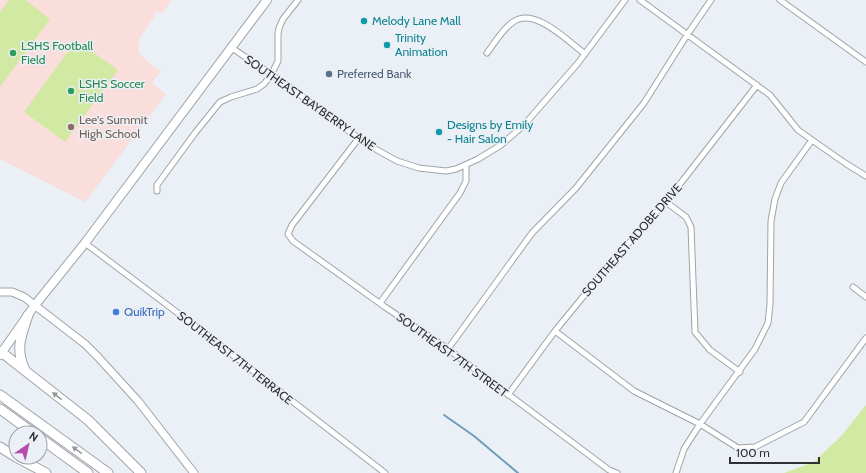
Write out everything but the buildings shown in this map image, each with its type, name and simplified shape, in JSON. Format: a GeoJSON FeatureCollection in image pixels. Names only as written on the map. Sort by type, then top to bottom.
{"type":"FeatureCollection","features":[{"type":"Feature","properties":{"kind":"highway"},"geometry":{"type":"LineString","coordinates":[[25,371],[19,352],[20,339],[28,315]]}},
{"type":"Feature","properties":{"kind":"highway"},"geometry":{"type":"LineString","coordinates":[[1,353],[88,420],[141,473]]}},
{"type":"Feature","properties":{"kind":"highway"},"geometry":{"type":"LineString","coordinates":[[0,395],[108,473]]}},
{"type":"Feature","properties":{"kind":"highway"},"geometry":{"type":"LineString","coordinates":[[0,409],[22,425]]}},
{"type":"Feature","properties":{"kind":"highway"},"geometry":{"type":"LineString","coordinates":[[48,444],[88,473]]}},
{"type":"Feature","properties":{"kind":"highway"},"geometry":{"type":"LineString","coordinates":[[31,465],[46,473]]}},
{"type":"Feature","properties":{"kind":"main road"},"geometry":{"type":"LineString","coordinates":[[1,353],[35,305],[85,243],[267,0]]}},
{"type":"Feature","properties":{"kind":"street"},"geometry":{"type":"LineString","coordinates":[[157,191],[157,184],[220,102],[257,89],[264,84],[271,75],[278,61],[279,28],[283,19],[298,0]]}},
{"type":"Feature","properties":{"kind":"street","name":"SOUTHEAST BAYBERRY LANE"},"geometry":{"type":"LineString","coordinates":[[232,48],[308,101],[358,139],[397,161],[419,168],[446,171],[456,169],[478,160],[501,145],[518,130],[585,54],[625,0]]}},
{"type":"Feature","properties":{"kind":"street"},"geometry":{"type":"LineString","coordinates":[[640,0],[770,95],[798,130],[866,176]]}},
{"type":"Feature","properties":{"kind":"street"},"geometry":{"type":"LineString","coordinates":[[448,349],[532,232],[576,188],[644,103],[711,0]]}},
{"type":"Feature","properties":{"kind":"street"},"geometry":{"type":"LineString","coordinates":[[780,0],[866,62]]}},
{"type":"Feature","properties":{"kind":"street"},"geometry":{"type":"LineString","coordinates":[[487,53],[512,22],[519,18],[534,18],[585,54]]}},
{"type":"Feature","properties":{"kind":"street","name":"SOUTHEAST ADOBE DRIVE"},"geometry":{"type":"LineString","coordinates":[[508,395],[555,330],[608,265],[666,202],[757,85]]}},
{"type":"Feature","properties":{"kind":"street","name":"SOUTHEAST 7TH STREET"},"geometry":{"type":"LineString","coordinates":[[358,139],[292,225],[288,234],[293,241],[448,349],[609,470],[617,473]]}},
{"type":"Feature","properties":{"kind":"street"},"geometry":{"type":"LineString","coordinates":[[676,473],[684,449],[700,424],[756,349],[768,323],[770,304],[771,221],[775,199],[781,183],[812,140]]}},
{"type":"Feature","properties":{"kind":"street"},"geometry":{"type":"LineString","coordinates":[[380,303],[460,194],[466,181],[466,165]]}},
{"type":"Feature","properties":{"kind":"street"},"geometry":{"type":"LineString","coordinates":[[666,202],[686,217],[691,227],[695,332],[710,350],[740,372]]}},
{"type":"Feature","properties":{"kind":"street","name":"SOUTHEAST 7TH TERRACE"},"geometry":{"type":"LineString","coordinates":[[85,243],[385,473]]}},
{"type":"Feature","properties":{"kind":"street"},"geometry":{"type":"LineString","coordinates":[[853,287],[866,297]]}},
{"type":"Feature","properties":{"kind":"street"},"geometry":{"type":"LineString","coordinates":[[0,292],[12,292],[18,294],[35,305],[85,344],[112,371],[194,473]]}},
{"type":"Feature","properties":{"kind":"street"},"geometry":{"type":"LineString","coordinates":[[555,330],[634,391],[700,424],[738,448],[755,447],[804,422],[866,338]]}},
{"type":"Feature","properties":{"kind":"shaded area","name":"Lee's Summit High School"},"geometry":{"type":"Polygon","coordinates":[[[0,0],[172,0],[163,12],[154,13],[155,16],[139,39],[139,53],[161,71],[152,83],[166,94],[85,202],[0,159],[0,0]]]}},
{"type":"Feature","properties":{"kind":"green space","name":"LSHS Football Field"},"geometry":{"type":"Polygon","coordinates":[[[9,0],[25,0],[50,19],[0,87],[0,12],[9,0]]]}},
{"type":"Feature","properties":{"kind":"green space","name":"LSHS Soccer Field"},"geometry":{"type":"Polygon","coordinates":[[[76,40],[118,70],[65,142],[24,112],[76,40]]]}},
{"type":"Feature","properties":{"kind":"green space"},"geometry":{"type":"Polygon","coordinates":[[[866,405],[866,473],[784,473],[814,462],[842,435],[866,405]]]}},
{"type":"Feature","properties":{"kind":"waterway"},"geometry":{"type":"LineString","coordinates":[[444,415],[474,436],[518,473]]}},
{"type":"Feature","properties":{"kind":"place","name":"Melody Lane Mall"},"geometry":{"type":"Point","coordinates":[364,21]}},
{"type":"Feature","properties":{"kind":"place","name":"Trinity Animation"},"geometry":{"type":"Point","coordinates":[387,45]}},
{"type":"Feature","properties":{"kind":"place","name":"LSHS Football Field"},"geometry":{"type":"Point","coordinates":[13,53]}},
{"type":"Feature","properties":{"kind":"place","name":"Preferred Bank"},"geometry":{"type":"Point","coordinates":[329,74]}},
{"type":"Feature","properties":{"kind":"place","name":"LSHS Soccer Field"},"geometry":{"type":"Point","coordinates":[71,91]}},
{"type":"Feature","properties":{"kind":"place","name":"Lee's Summit High School"},"geometry":{"type":"Point","coordinates":[71,127]}},
{"type":"Feature","properties":{"kind":"place","name":"Designs by Emily - Hair Salon"},"geometry":{"type":"Point","coordinates":[439,132]}},
{"type":"Feature","properties":{"kind":"place","name":"QuikTrip"},"geometry":{"type":"Point","coordinates":[116,312]}}]}
